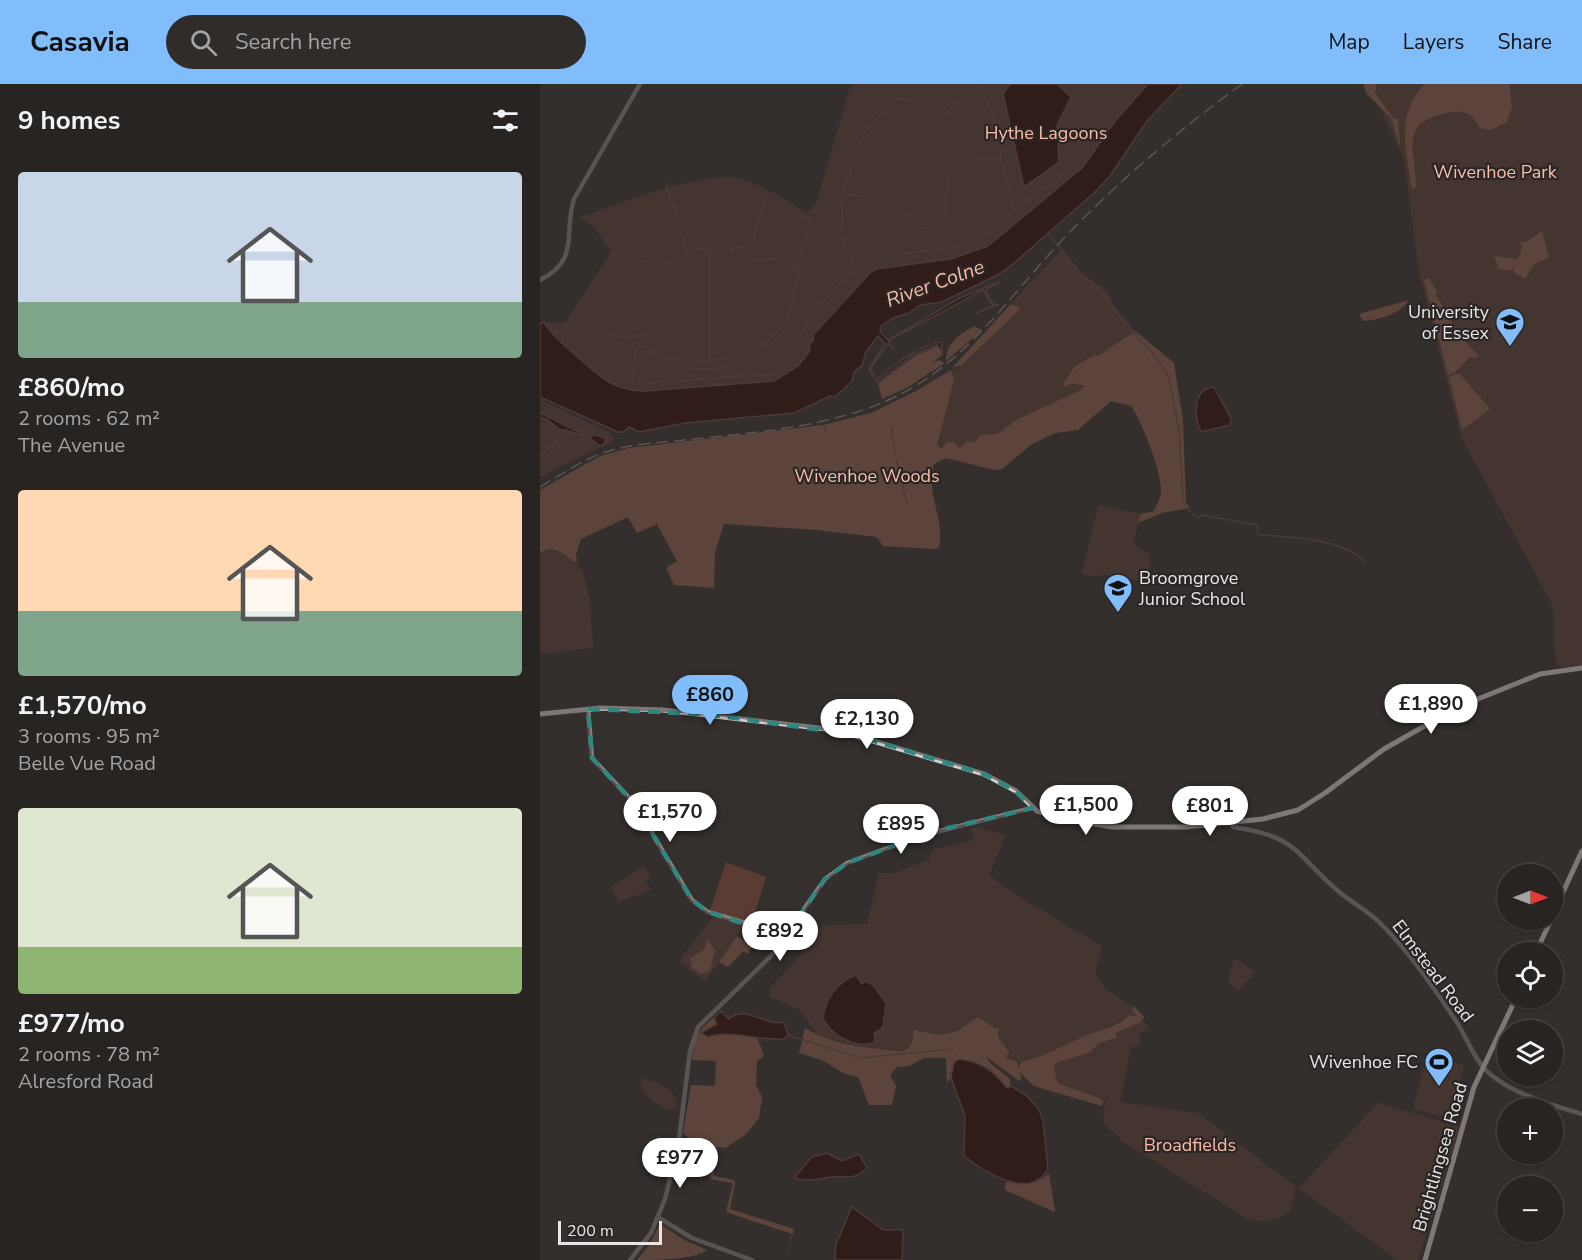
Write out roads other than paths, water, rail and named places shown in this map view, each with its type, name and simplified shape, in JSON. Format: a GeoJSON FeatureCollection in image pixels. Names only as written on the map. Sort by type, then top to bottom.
{"type":"FeatureCollection","features":[{"type":"Feature","properties":{"kind":"main road"},"geometry":{"type":"LineString","coordinates":[[540,714],[588,709],[674,710],[836,730],[954,764],[1005,784],[1023,796],[1032,808],[1056,818],[1113,827],[1179,828],[1277,816],[1304,807],[1368,759],[1458,706],[1540,674],[1582,668]]}},
{"type":"Feature","properties":{"kind":"main road"},"geometry":{"type":"LineString","coordinates":[[1563,893],[1582,851]]}},
{"type":"Feature","properties":{"kind":"main road","name":"Brightlingsea Road"},"geometry":{"type":"LineString","coordinates":[[1425,1260],[1472,1094],[1511,1008]]}},
{"type":"Feature","properties":{"kind":"street"},"geometry":{"type":"LineString","coordinates":[[540,280],[554,272],[565,258],[571,239],[571,207],[574,199],[640,84]]}},
{"type":"Feature","properties":{"kind":"street"},"geometry":{"type":"LineString","coordinates":[[588,709],[592,758],[634,803],[692,900],[708,912],[766,928],[785,938]]}},
{"type":"Feature","properties":{"kind":"street"},"geometry":{"type":"LineString","coordinates":[[630,1260],[645,1243],[659,1218],[672,1175],[680,1138],[690,1051],[698,1027],[785,938],[825,879],[841,866],[931,832],[1032,808]]}},
{"type":"Feature","properties":{"kind":"street","name":"Elmstead Road"},"geometry":{"type":"LineString","coordinates":[[1231,823],[1233,827],[1272,834],[1293,845],[1338,891],[1382,925],[1455,1019],[1483,1068],[1528,1095],[1582,1114]]}},
{"type":"Feature","properties":{"kind":"street"},"geometry":{"type":"LineString","coordinates":[[659,1218],[692,1238],[752,1260]]}},
{"type":"Feature","properties":{"kind":"water"},"geometry":{"type":"Polygon","coordinates":[[[1010,84],[1057,84],[1071,97],[1057,125],[1059,162],[1024,187],[1003,94],[1010,84]]]}},
{"type":"Feature","properties":{"kind":"water","name":"River Colne"},"geometry":{"type":"Polygon","coordinates":[[[1148,84],[1182,84],[1147,121],[1110,176],[1094,193],[999,274],[942,302],[920,305],[909,313],[893,318],[881,326],[880,332],[888,340],[960,298],[1001,281],[985,290],[993,304],[998,305],[976,313],[993,306],[983,290],[891,339],[888,343],[895,349],[887,344],[870,369],[877,379],[899,362],[932,344],[941,342],[942,352],[937,345],[913,355],[876,382],[869,369],[885,343],[878,336],[865,353],[863,364],[854,372],[852,381],[835,397],[830,396],[794,413],[685,423],[639,432],[629,427],[623,432],[618,432],[540,397],[540,325],[544,322],[563,344],[595,372],[609,382],[627,389],[646,391],[774,381],[798,366],[810,351],[809,344],[813,341],[814,334],[876,269],[951,259],[988,246],[1082,168],[1116,120],[1148,84]]]}},
{"type":"Feature","properties":{"kind":"water"},"geometry":{"type":"Polygon","coordinates":[[[1214,387],[1231,419],[1230,425],[1201,432],[1196,412],[1198,398],[1207,389],[1214,387]]]}},
{"type":"Feature","properties":{"kind":"water"},"geometry":{"type":"Polygon","coordinates":[[[540,413],[588,437],[596,435],[605,438],[605,443],[600,446],[590,438],[569,431],[540,456],[567,430],[560,430],[548,420],[540,417],[540,413]]]}},
{"type":"Feature","properties":{"kind":"water"},"geometry":{"type":"Polygon","coordinates":[[[856,975],[862,984],[866,981],[873,985],[886,1003],[883,1027],[874,1033],[875,1041],[868,1044],[845,1040],[831,1029],[823,1017],[827,1003],[838,986],[856,975]]]}},
{"type":"Feature","properties":{"kind":"water"},"geometry":{"type":"Polygon","coordinates":[[[721,1011],[729,1019],[743,1014],[770,1022],[784,1022],[788,1035],[784,1039],[774,1039],[725,1034],[708,1037],[701,1033],[717,1024],[714,1018],[721,1011]]]}},
{"type":"Feature","properties":{"kind":"water"},"geometry":{"type":"Polygon","coordinates":[[[960,1059],[986,1068],[1007,1088],[1011,1086],[1027,1096],[1039,1110],[1043,1121],[1048,1169],[1040,1179],[1030,1183],[1006,1181],[964,1156],[965,1116],[951,1078],[954,1062],[960,1059]]]}},
{"type":"Feature","properties":{"kind":"water"},"geometry":{"type":"Polygon","coordinates":[[[827,1153],[842,1161],[859,1154],[867,1168],[850,1177],[809,1180],[794,1178],[812,1157],[827,1153]]]}},
{"type":"Feature","properties":{"kind":"water"},"geometry":{"type":"Polygon","coordinates":[[[852,1207],[883,1230],[903,1230],[902,1260],[835,1260],[836,1244],[852,1207]]]}},
{"type":"Feature","properties":{"kind":"waterway"},"geometry":{"type":"LineString","coordinates":[[842,229],[843,192],[863,135],[893,99],[916,100],[944,114],[983,84]]}},
{"type":"Feature","properties":{"kind":"waterway"},"geometry":{"type":"LineString","coordinates":[[981,86],[998,128],[1001,159]]}},
{"type":"Feature","properties":{"kind":"waterway"},"geometry":{"type":"LineString","coordinates":[[843,195],[867,196],[886,201],[903,211],[920,228],[932,229],[946,213],[948,181],[957,168],[979,159],[1001,159],[1014,210],[1072,168]]}},
{"type":"Feature","properties":{"kind":"waterway"},"geometry":{"type":"LineString","coordinates":[[611,252],[632,259],[664,264],[688,255],[666,183]]}},
{"type":"Feature","properties":{"kind":"waterway"},"geometry":{"type":"LineString","coordinates":[[767,195],[751,245],[730,249],[748,260],[775,259],[797,267]]}},
{"type":"Feature","properties":{"kind":"waterway"},"geometry":{"type":"LineString","coordinates":[[905,253],[939,250],[965,244],[1000,223],[1014,210]]}},
{"type":"Feature","properties":{"kind":"waterway"},"geometry":{"type":"LineString","coordinates":[[573,323],[621,337],[650,335],[668,358],[708,361],[746,354],[762,345],[776,333],[787,317],[794,296],[804,238],[811,220],[801,215]]}},
{"type":"Feature","properties":{"kind":"waterway"},"geometry":{"type":"LineString","coordinates":[[1048,233],[1081,275],[1102,291],[1114,310],[1159,361],[1169,378],[1179,430],[1183,499],[1186,508],[1198,518],[1202,515],[1257,525],[1258,535],[1329,543],[1355,554],[1366,562]]}},
{"type":"Feature","properties":{"kind":"waterway"},"geometry":{"type":"LineString","coordinates":[[853,234],[874,262],[888,258]]}},
{"type":"Feature","properties":{"kind":"waterway"},"geometry":{"type":"LineString","coordinates":[[800,338],[809,318],[856,265],[842,238]]}},
{"type":"Feature","properties":{"kind":"waterway"},"geometry":{"type":"LineString","coordinates":[[696,250],[710,248],[710,361]]}},
{"type":"Feature","properties":{"kind":"waterway"},"geometry":{"type":"LineString","coordinates":[[631,385],[637,346],[644,346],[671,363],[697,369],[725,368],[756,360]]}},
{"type":"Feature","properties":{"kind":"waterway"},"geometry":{"type":"LineString","coordinates":[[969,356],[976,364]]}},
{"type":"Feature","properties":{"kind":"waterway"},"geometry":{"type":"LineString","coordinates":[[649,383],[771,374]]}},
{"type":"Feature","properties":{"kind":"waterway"},"geometry":{"type":"LineString","coordinates":[[891,425],[895,453]]}},
{"type":"Feature","properties":{"kind":"waterway"},"geometry":{"type":"LineString","coordinates":[[825,426],[826,433]]}},
{"type":"Feature","properties":{"kind":"waterway"},"geometry":{"type":"LineString","coordinates":[[896,459],[907,503]]}},
{"type":"Feature","properties":{"kind":"waterway"},"geometry":{"type":"LineString","coordinates":[[788,1035],[860,1058],[953,1049]]}},
{"type":"Feature","properties":{"kind":"railway"},"geometry":{"type":"LineString","coordinates":[[540,487],[584,461],[620,448],[766,431],[820,422],[872,407],[897,396],[947,364],[989,323],[1067,235],[1108,194],[1173,137],[1242,84]]}},
{"type":"Feature","properties":{"kind":"place","name":"University of Essex"},"geometry":{"type":"Point","coordinates":[1510,348]}},
{"type":"Feature","properties":{"kind":"place","name":"Broomgrove Junior School"},"geometry":{"type":"Point","coordinates":[1118,614]}},
{"type":"Feature","properties":{"kind":"place","name":"Wivenhoe FC"},"geometry":{"type":"Point","coordinates":[1439,1088]}},
{"type":"Feature","properties":{"kind":"park label","name":"Hythe Lagoons"},"geometry":{"type":"Point","coordinates":[1046,133]}},
{"type":"Feature","properties":{"kind":"park label","name":"Wivenhoe Park"},"geometry":{"type":"Point","coordinates":[1495,172]}},
{"type":"Feature","properties":{"kind":"park label","name":"Wivenhoe Woods"},"geometry":{"type":"Point","coordinates":[867,476]}},
{"type":"Feature","properties":{"kind":"park label","name":"Broadfields"},"geometry":{"type":"Point","coordinates":[1190,1145]}}]}
